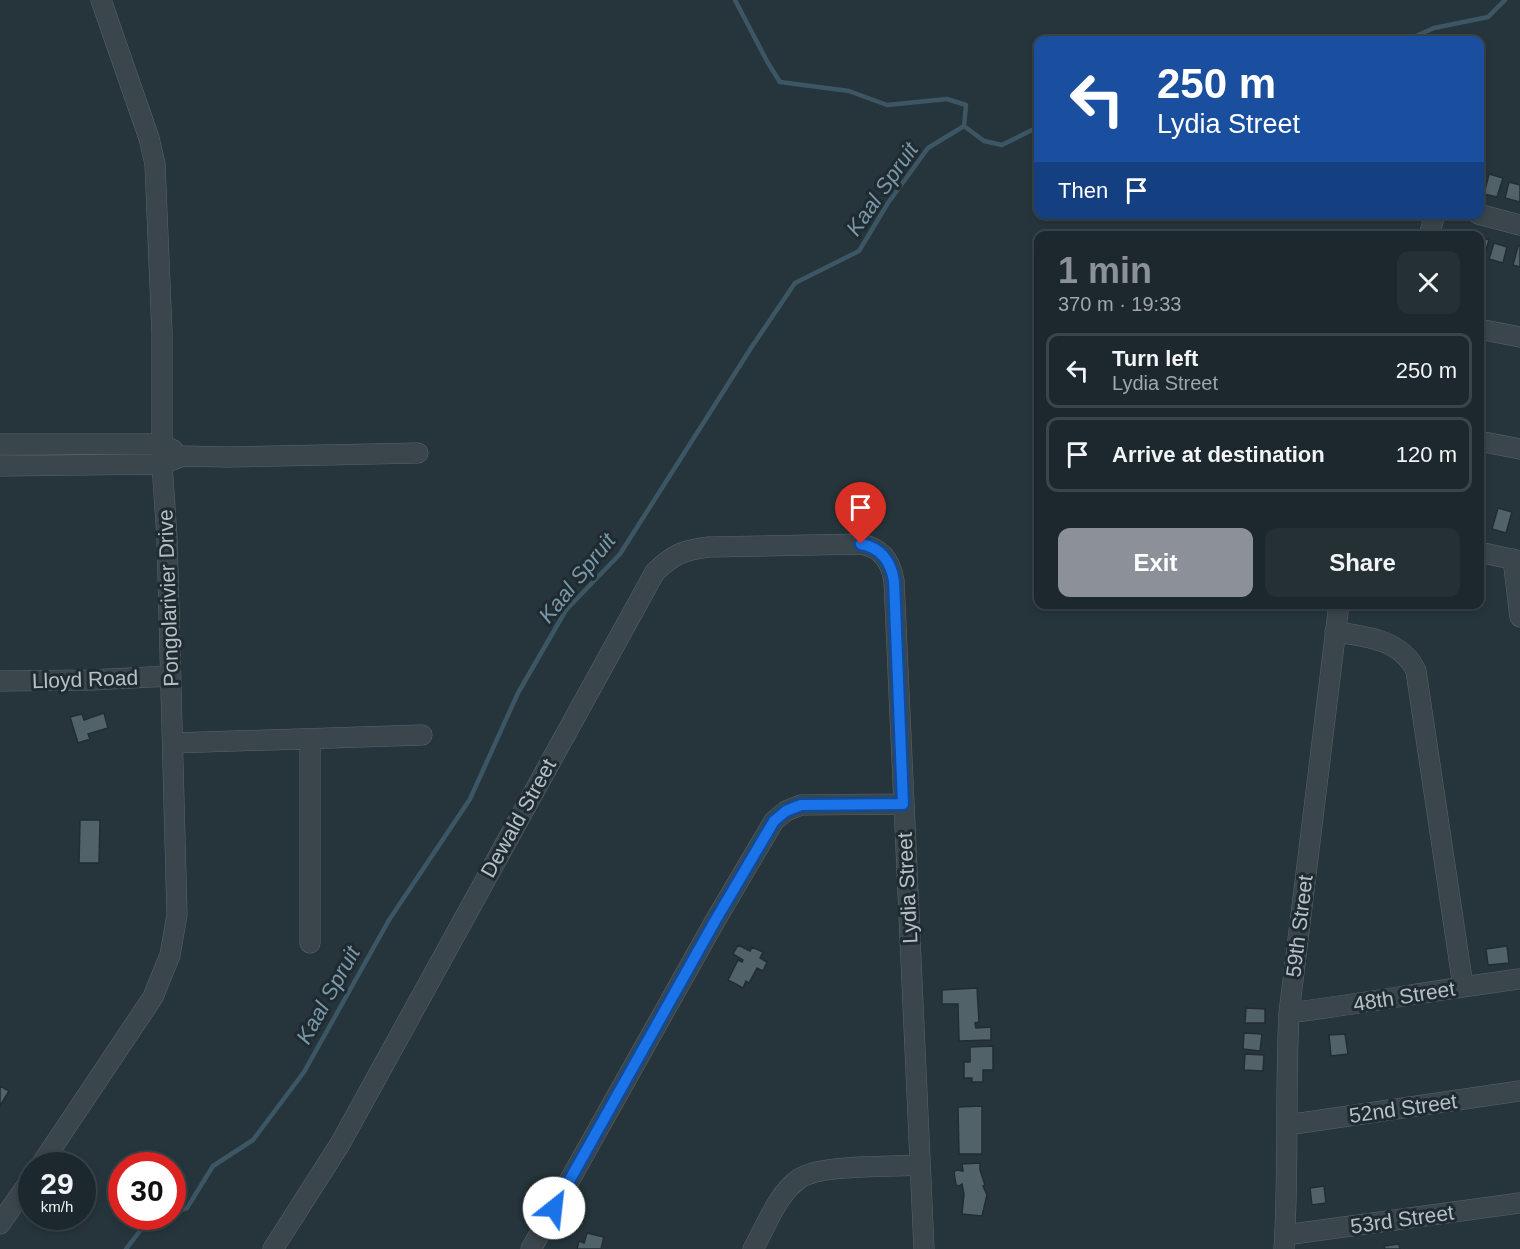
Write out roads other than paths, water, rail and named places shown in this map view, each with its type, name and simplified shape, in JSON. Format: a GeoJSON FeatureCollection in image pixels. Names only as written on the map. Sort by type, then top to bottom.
{"type":"FeatureCollection","features":[{"type":"Feature","properties":{"kind":"street","name":"Pongolarivier Drive"},"geometry":{"type":"LineString","coordinates":[[49,1152],[153,997],[170,955],[175,933],[178,896],[167,538],[161,444],[162,333],[155,164],[149,138],[101,0]]}},
{"type":"Feature","properties":{"kind":"street"},"geometry":{"type":"LineString","coordinates":[[1484,216],[1520,225]]}},
{"type":"Feature","properties":{"kind":"street"},"geometry":{"type":"LineString","coordinates":[[1484,330],[1520,337]]}},
{"type":"Feature","properties":{"kind":"street"},"geometry":{"type":"LineString","coordinates":[[1484,442],[1520,449]]}},
{"type":"Feature","properties":{"kind":"street"},"geometry":{"type":"LineString","coordinates":[[0,444],[161,444],[183,456]]}},
{"type":"Feature","properties":{"kind":"street"},"geometry":{"type":"LineString","coordinates":[[0,466],[162,464],[183,456],[227,458],[418,453]]}},
{"type":"Feature","properties":{"kind":"street","name":"Lydia Street"},"geometry":{"type":"LineString","coordinates":[[861,544],[871,546],[886,558],[892,569],[894,581],[924,1249]]}},
{"type":"Feature","properties":{"kind":"street","name":"Dewald Street"},"geometry":{"type":"LineString","coordinates":[[273,1249],[340,1144],[655,572],[670,558],[686,550],[709,547],[861,544]]}},
{"type":"Feature","properties":{"kind":"street"},"geometry":{"type":"LineString","coordinates":[[1484,553],[1516,560],[1520,617]]}},
{"type":"Feature","properties":{"kind":"street","name":"59th Street"},"geometry":{"type":"LineString","coordinates":[[1285,1242],[1286,1075],[1289,1013],[1338,609]]}},
{"type":"Feature","properties":{"kind":"street"},"geometry":{"type":"LineString","coordinates":[[1335,632],[1362,636],[1393,646],[1412,662],[1416,671],[1463,986]]}},
{"type":"Feature","properties":{"kind":"street","name":"Lloyd Road"},"geometry":{"type":"LineString","coordinates":[[0,681],[171,676]]}},
{"type":"Feature","properties":{"kind":"street"},"geometry":{"type":"LineString","coordinates":[[174,743],[422,735]]}},
{"type":"Feature","properties":{"kind":"street"},"geometry":{"type":"LineString","coordinates":[[310,739],[310,943]]}},
{"type":"Feature","properties":{"kind":"street"},"geometry":{"type":"LineString","coordinates":[[531,1249],[715,921],[774,821],[786,811],[801,805],[903,804]]}},
{"type":"Feature","properties":{"kind":"street","name":"48th Street"},"geometry":{"type":"LineString","coordinates":[[1289,1013],[1520,979]]}},
{"type":"Feature","properties":{"kind":"street","name":"52nd Street"},"geometry":{"type":"LineString","coordinates":[[1287,1125],[1520,1092]]}},
{"type":"Feature","properties":{"kind":"street"},"geometry":{"type":"LineString","coordinates":[[753,1249],[785,1192],[799,1178],[813,1172],[831,1170],[920,1166]]}},
{"type":"Feature","properties":{"kind":"street"},"geometry":{"type":"LineString","coordinates":[[0,1224],[18,1198]]}},
{"type":"Feature","properties":{"kind":"street","name":"53rd Street"},"geometry":{"type":"LineString","coordinates":[[1285,1242],[1520,1203]]}},
{"type":"Feature","properties":{"kind":"waterway"},"geometry":{"type":"LineString","coordinates":[[735,0],[780,82],[849,91],[887,105],[947,99],[966,105],[964,126]]}},
{"type":"Feature","properties":{"kind":"waterway","name":"Kaal Spruit"},"geometry":{"type":"LineString","coordinates":[[1416,36],[1434,28],[1488,17],[1505,0]]}},
{"type":"Feature","properties":{"kind":"waterway","name":"Kaal Spruit"},"geometry":{"type":"LineString","coordinates":[[964,126],[984,141],[1002,145],[1034,129]]}},
{"type":"Feature","properties":{"kind":"waterway","name":"Kaal Spruit"},"geometry":{"type":"LineString","coordinates":[[186,1208],[213,1166],[253,1140],[304,1072],[389,920],[470,799],[518,693],[566,610],[620,554],[795,283],[859,251],[888,203],[928,148],[964,126]]}},
{"type":"Feature","properties":{"kind":"waterway","name":"Kaal Spruit"},"geometry":{"type":"LineString","coordinates":[[126,1249],[141,1230]]}}]}
